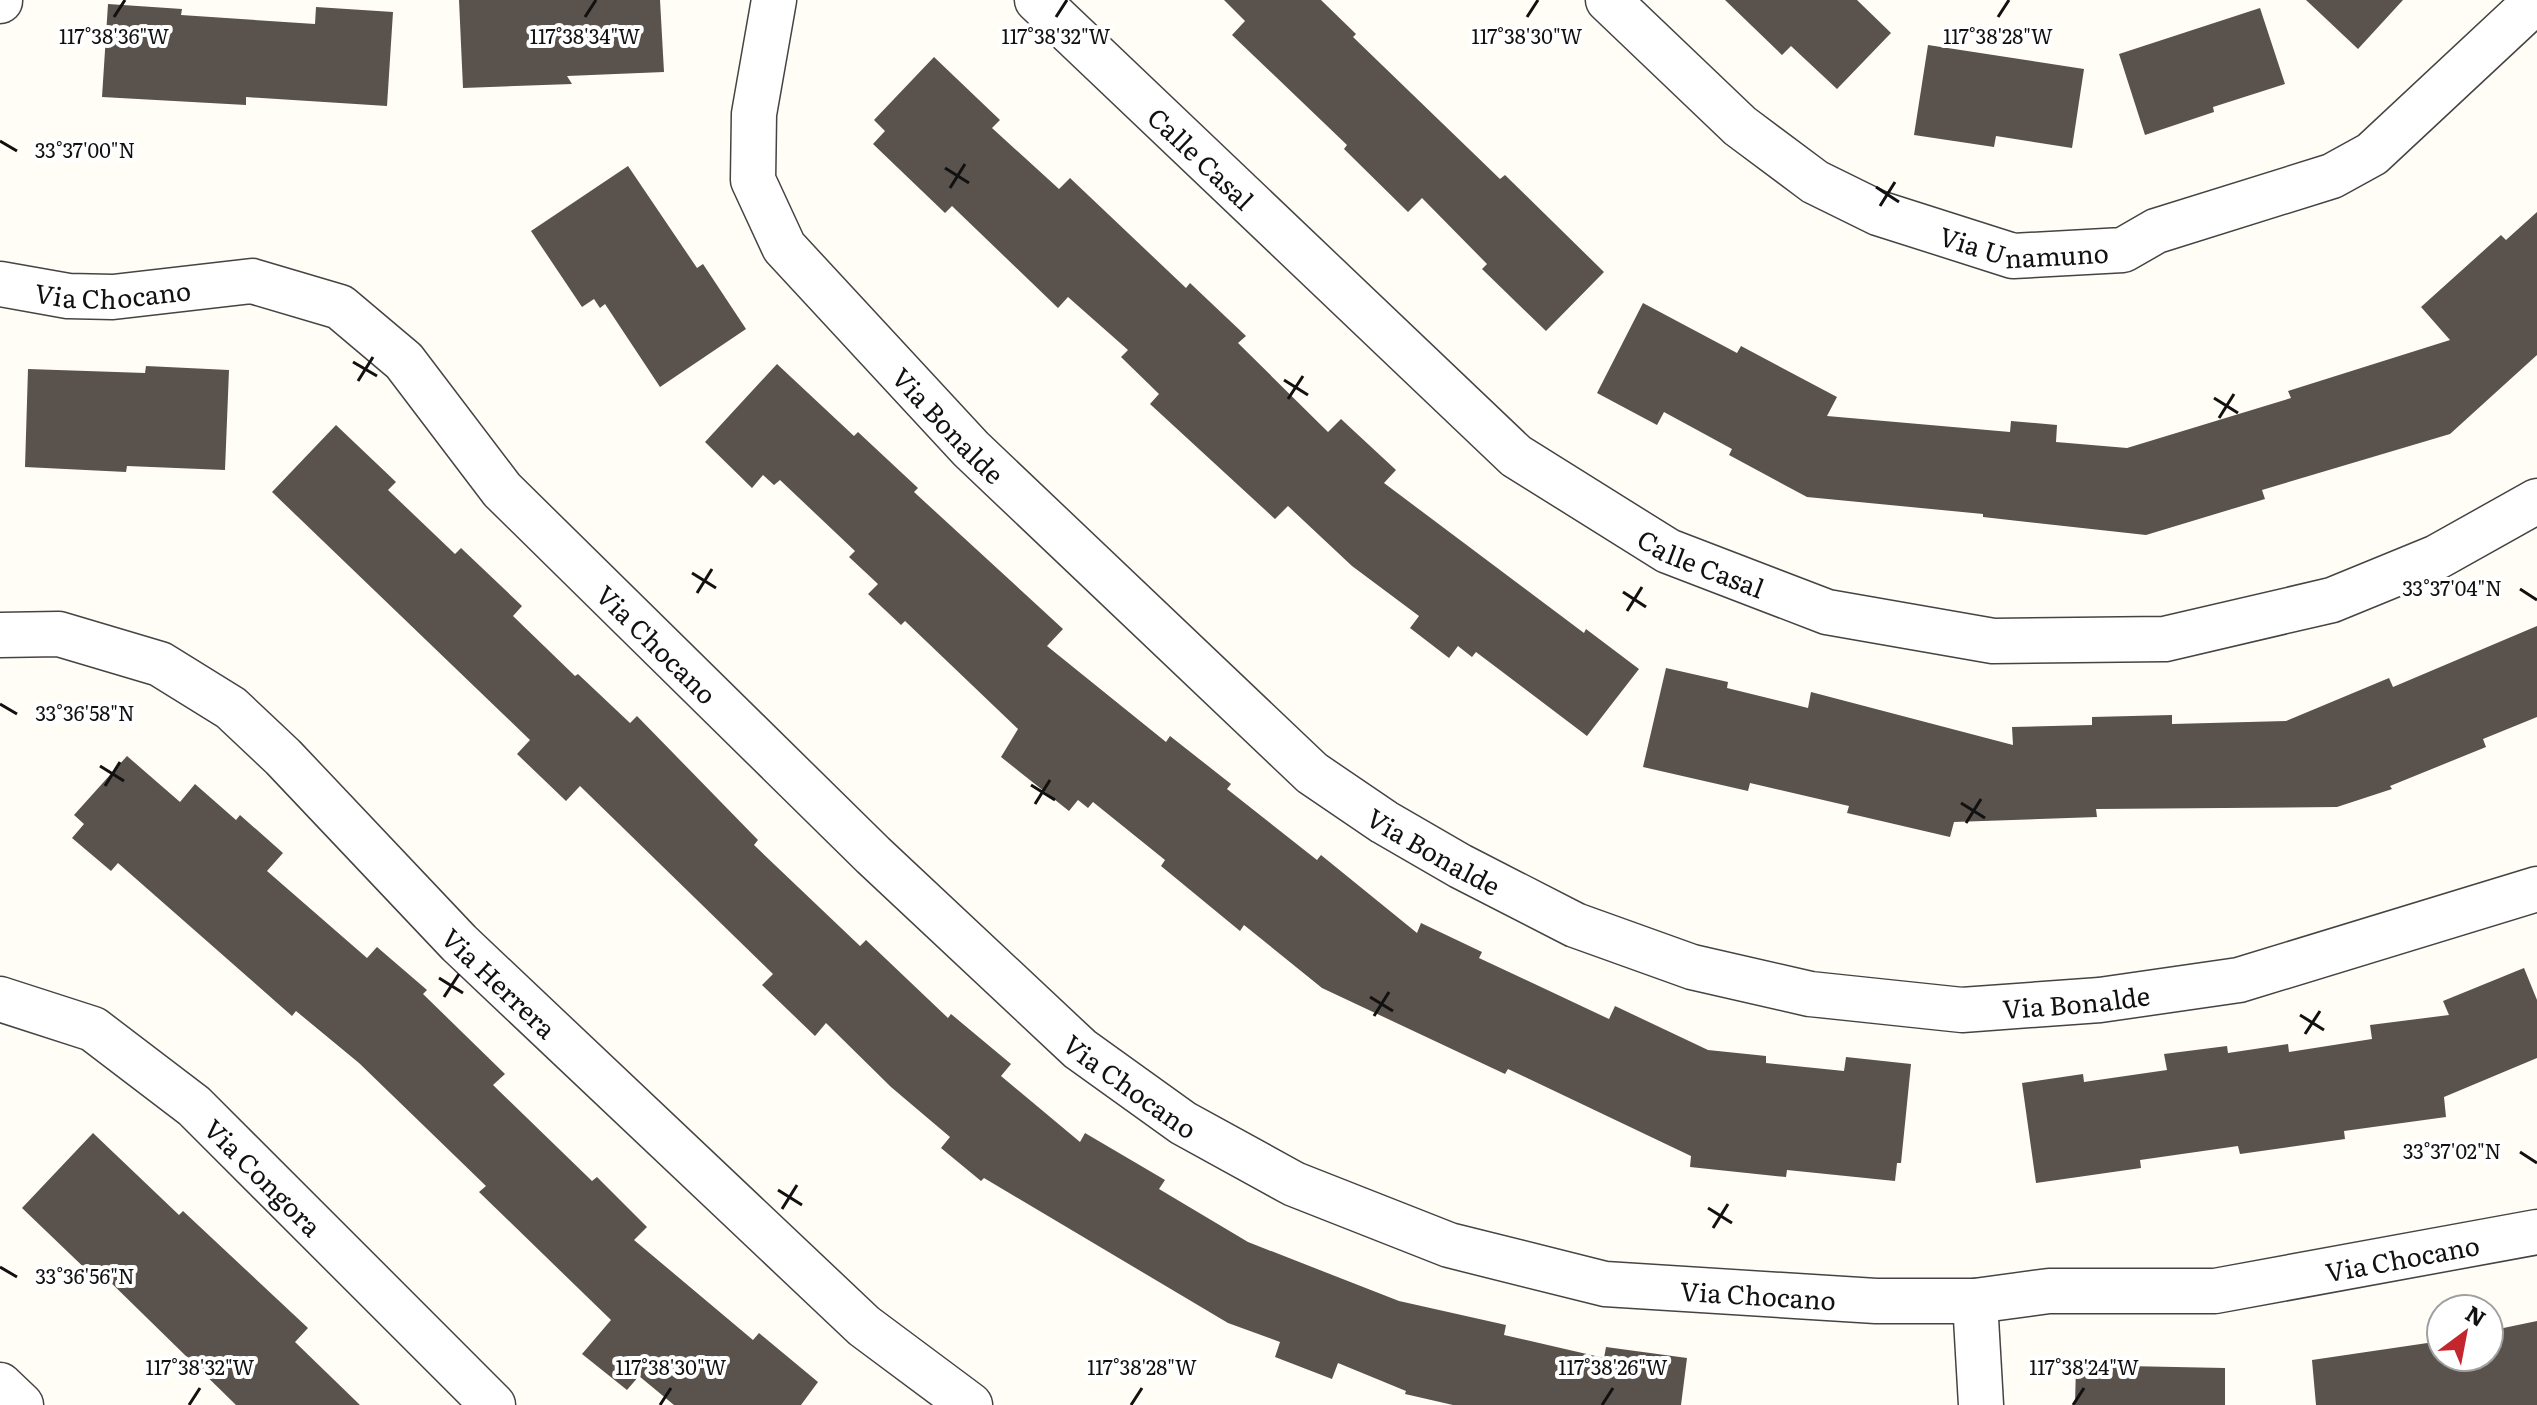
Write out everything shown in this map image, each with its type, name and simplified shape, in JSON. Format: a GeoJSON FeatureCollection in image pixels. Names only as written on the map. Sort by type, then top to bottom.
{"type":"FeatureCollection","features":[{"type":"Feature","properties":{"kind":"street","name":"Via Bonalde"},"geometry":{"type":"LineString","coordinates":[[774,0],[754,114],[753,180],[784,247],[971,449],[1312,773],[1384,822],[1460,866],[1575,925],[1692,967],[1810,994],[1962,1010],[2100,1000],[2239,980],[2537,889]]}},
{"type":"Feature","properties":{"kind":"street","name":"Calle Casal"},"geometry":{"type":"LineString","coordinates":[[1037,0],[1516,456],[1668,551],[1827,612],[1993,641],[2165,639],[2332,600],[2437,557],[2537,501]]}},
{"type":"Feature","properties":{"kind":"street","name":"Via Unamuno"},"geometry":{"type":"LineString","coordinates":[[1608,0],[1740,126],[1815,182],[1878,213],[2013,256],[2123,250],[2156,231],[2332,176],[2372,154],[2537,0]]}},
{"type":"Feature","properties":{"kind":"street","name":"Via Chocano"},"geometry":{"type":"LineString","coordinates":[[0,284],[68,296],[113,297],[252,281],[340,307],[404,361],[502,490],[873,855],[1080,1049],[1183,1123],[1294,1184],[1449,1245],[1605,1284],[1876,1301],[1975,1301],[2049,1291],[2215,1291],[2537,1232]]}},
{"type":"Feature","properties":{"kind":"street","name":"Via Herrera"},"geometry":{"type":"LineString","coordinates":[[0,635],[59,634],[160,664],[231,708],[283,757],[459,943],[864,1326],[970,1405]]}},
{"type":"Feature","properties":{"kind":"street","name":"Via Congora"},"geometry":{"type":"LineString","coordinates":[[0,999],[93,1029],[194,1106],[493,1405]]}},
{"type":"Feature","properties":{"kind":"street"},"geometry":{"type":"LineString","coordinates":[[1975,1301],[1981,1405]]}},
{"type":"Feature","properties":{"kind":"street"},"geometry":{"type":"LineString","coordinates":[[0,1385],[21,1405]]}},
{"type":"Feature","properties":{"kind":"building"},"geometry":{"type":"Polygon","coordinates":[[[459,0],[660,0],[664,72],[567,76],[572,84],[463,88],[459,0]]]}},
{"type":"Feature","properties":{"kind":"building"},"geometry":{"type":"Polygon","coordinates":[[[1224,0],[1321,0],[1356,34],[1353,37],[1500,179],[1505,175],[1604,272],[1546,331],[1482,269],[1487,264],[1422,198],[1408,212],[1344,149],[1347,145],[1232,35],[1245,21],[1224,0]]]}},
{"type":"Feature","properties":{"kind":"building"},"geometry":{"type":"Polygon","coordinates":[[[1725,0],[1857,0],[1891,33],[1837,89],[1791,46],[1782,55],[1725,0]]]}},
{"type":"Feature","properties":{"kind":"building"},"geometry":{"type":"Polygon","coordinates":[[[2306,0],[2403,0],[2358,49],[2306,0]]]}},
{"type":"Feature","properties":{"kind":"building"},"geometry":{"type":"Polygon","coordinates":[[[108,4],[182,9],[181,15],[315,24],[316,7],[393,12],[387,106],[246,97],[246,105],[102,97],[108,4]]]}},
{"type":"Feature","properties":{"kind":"building"},"geometry":{"type":"Polygon","coordinates":[[[2260,8],[2285,84],[2213,107],[2214,112],[2145,135],[2119,54],[2260,8]]]}},
{"type":"Feature","properties":{"kind":"building"},"geometry":{"type":"Polygon","coordinates":[[[1928,45],[2084,69],[2072,148],[1996,136],[1994,147],[1914,135],[1928,45]]]}},
{"type":"Feature","properties":{"kind":"building"},"geometry":{"type":"Polygon","coordinates":[[[934,57],[1000,120],[992,128],[1059,189],[1070,178],[1186,288],[1190,283],[1246,336],[1238,343],[1328,432],[1341,419],[1396,470],[1384,483],[1584,633],[1586,629],[1639,669],[1587,736],[1476,652],[1472,657],[1458,646],[1449,658],[1410,628],[1419,616],[1352,566],[1288,506],[1275,519],[1150,404],[1159,394],[1121,357],[1128,350],[1068,297],[1058,308],[952,206],[945,213],[873,144],[885,131],[874,120],[934,57]]]}},
{"type":"Feature","properties":{"kind":"building"},"geometry":{"type":"Polygon","coordinates":[[[628,166],[697,268],[703,264],[746,329],[660,387],[605,304],[600,308],[594,299],[582,307],[531,231],[628,166]]]}},
{"type":"Feature","properties":{"kind":"building"},"geometry":{"type":"Polygon","coordinates":[[[2537,212],[2537,355],[2450,434],[2262,490],[2265,499],[2146,535],[1983,517],[1983,514],[1807,497],[1729,455],[1732,449],[1664,412],[1657,425],[1597,393],[1643,303],[1737,353],[1741,346],[1837,397],[1827,416],[2010,432],[2011,421],[2057,425],[2056,442],[2127,448],[2291,398],[2288,391],[2450,340],[2421,307],[2501,235],[2506,240],[2537,212]]]}},
{"type":"Feature","properties":{"kind":"building"},"geometry":{"type":"Polygon","coordinates":[[[777,364],[854,436],[858,432],[918,488],[914,492],[1063,629],[1047,646],[1166,742],[1170,736],[1231,784],[1227,789],[1317,860],[1321,855],[1417,933],[1421,923],[1482,952],[1479,958],[1609,1019],[1615,1006],[1708,1050],[1766,1056],[1766,1063],[1844,1071],[1846,1057],[1911,1064],[1901,1163],[1897,1163],[1895,1181],[1787,1170],[1786,1177],[1690,1167],[1691,1156],[1508,1069],[1505,1074],[1322,988],[1244,925],[1240,931],[1161,866],[1165,860],[1093,802],[1088,808],[1078,800],[1069,811],[1001,757],[1018,729],[905,621],[901,625],[868,594],[878,584],[849,557],[855,551],[780,480],[774,485],[763,475],[752,488],[705,442],[777,364]]]}},
{"type":"Feature","properties":{"kind":"building"},"geometry":{"type":"Polygon","coordinates":[[[146,366],[229,370],[225,470],[127,466],[126,472],[25,467],[28,369],[145,373],[146,366]]]}},
{"type":"Feature","properties":{"kind":"building"},"geometry":{"type":"Polygon","coordinates":[[[336,425],[396,482],[388,490],[455,554],[461,548],[522,606],[513,616],[575,676],[578,674],[630,723],[637,716],[758,840],[754,845],[860,946],[866,940],[948,1018],[951,1014],[1011,1064],[1001,1076],[1080,1142],[1085,1133],[1165,1180],[1159,1189],[1248,1242],[1399,1301],[1506,1325],[1504,1335],[1604,1358],[1606,1347],[1687,1358],[1681,1405],[1453,1405],[1405,1394],[1406,1391],[1338,1363],[1332,1379],[1275,1357],[1280,1342],[1228,1323],[984,1178],[981,1181],[941,1148],[950,1137],[891,1087],[826,1023],[815,1036],[762,985],[773,974],[580,786],[566,801],[517,754],[530,740],[272,492],[336,425]]]}},
{"type":"Feature","properties":{"kind":"building"},"geometry":{"type":"Polygon","coordinates":[[[2537,626],[2537,717],[2483,739],[2486,747],[2390,786],[2392,789],[2337,807],[2096,809],[2097,817],[1954,822],[1950,837],[1847,813],[1849,806],[1750,783],[1748,791],[1643,767],[1666,668],[1728,682],[1727,688],[1808,708],[1811,692],[2013,745],[2012,727],[2092,725],[2092,717],[2172,715],[2172,724],[2286,721],[2389,678],[2393,687],[2537,626]]]}},
{"type":"Feature","properties":{"kind":"building"},"geometry":{"type":"Polygon","coordinates":[[[127,756],[180,802],[195,784],[236,820],[240,815],[283,853],[267,871],[367,958],[377,947],[427,990],[423,994],[505,1074],[493,1085],[592,1181],[597,1177],[647,1227],[634,1240],[753,1340],[759,1333],[818,1382],[801,1405],[674,1405],[639,1376],[627,1390],[582,1354],[611,1320],[479,1192],[486,1186],[359,1063],[296,1011],[292,1016],[118,863],[111,871],[72,838],[84,824],[74,815],[127,756]]]}},
{"type":"Feature","properties":{"kind":"building"},"geometry":{"type":"Polygon","coordinates":[[[2524,968],[2537,1000],[2537,1058],[2444,1097],[2446,1117],[2344,1131],[2345,1139],[2240,1154],[2238,1146],[2140,1160],[2141,1168],[2036,1183],[2022,1083],[2083,1074],[2084,1082],[2167,1070],[2164,1054],[2227,1046],[2228,1053],[2288,1044],[2289,1052],[2372,1039],[2370,1025],[2449,1015],[2443,1001],[2524,968]]]}},
{"type":"Feature","properties":{"kind":"building"},"geometry":{"type":"Polygon","coordinates":[[[93,1133],[179,1215],[183,1211],[308,1328],[295,1342],[360,1405],[236,1405],[100,1272],[95,1278],[22,1208],[93,1133]]]}},
{"type":"Feature","properties":{"kind":"building"},"geometry":{"type":"Polygon","coordinates":[[[2537,1321],[2537,1405],[2316,1405],[2312,1360],[2425,1343],[2425,1373],[2505,1373],[2505,1328],[2537,1321]]]}},
{"type":"Feature","properties":{"kind":"building"},"geometry":{"type":"Polygon","coordinates":[[[2076,1365],[2225,1368],[2225,1405],[2075,1405],[2076,1365]]]}}]}
